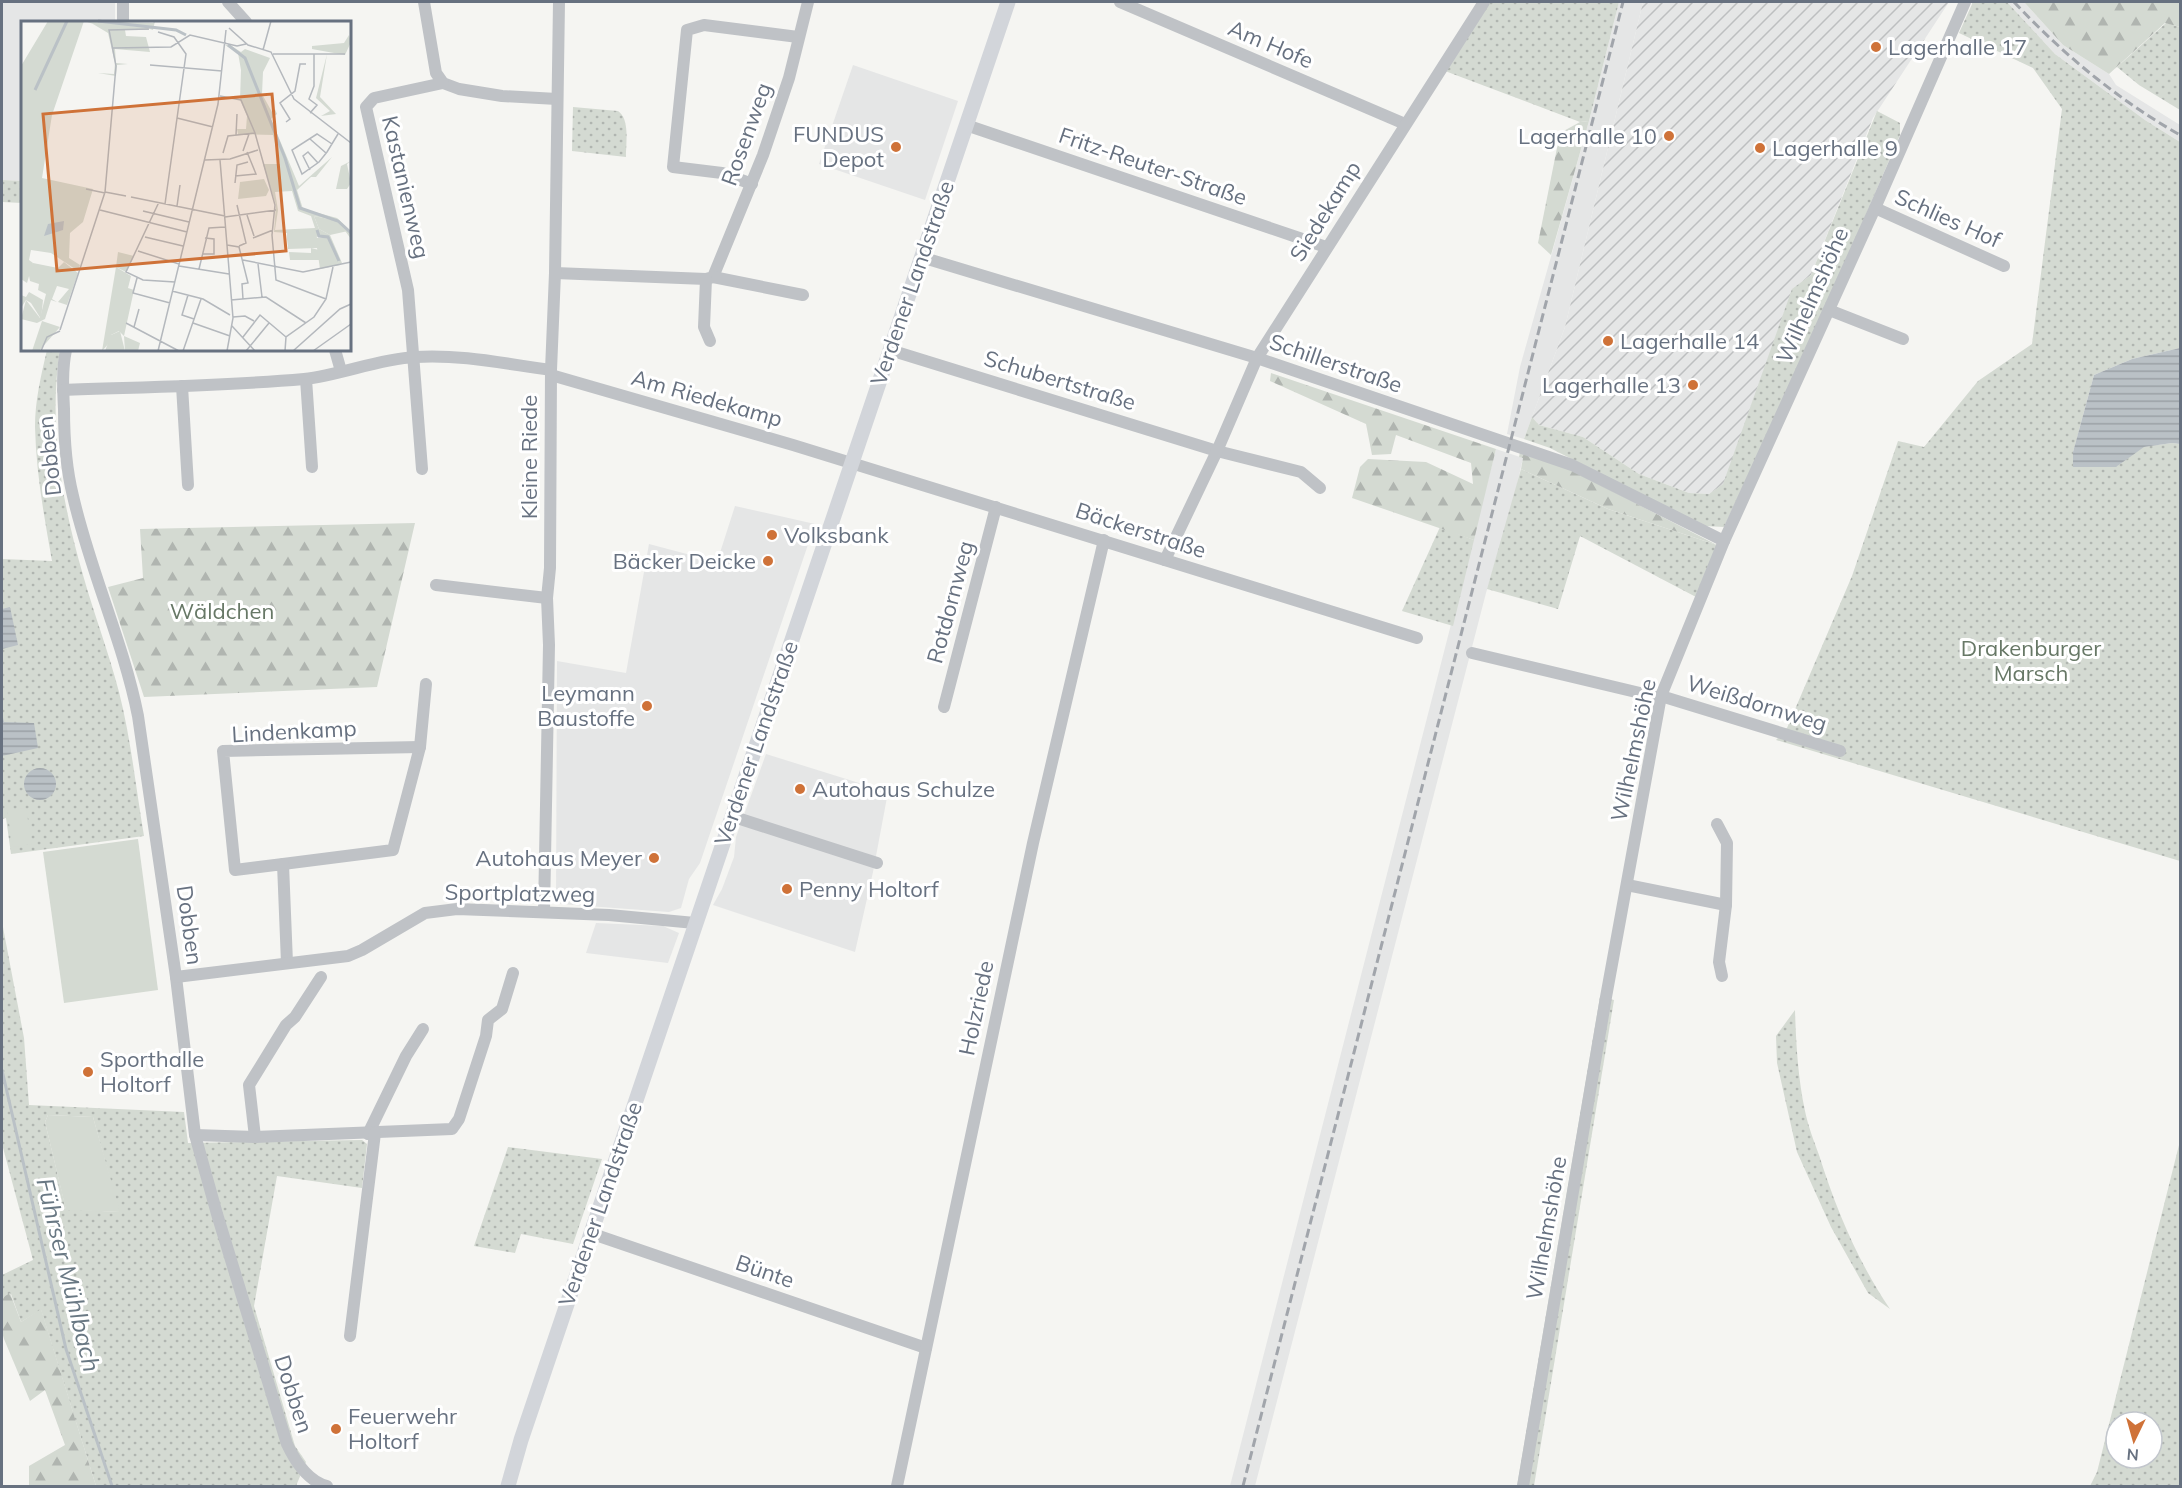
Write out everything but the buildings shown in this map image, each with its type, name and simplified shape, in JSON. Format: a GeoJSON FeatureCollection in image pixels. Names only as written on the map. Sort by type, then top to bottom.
{"type":"FeatureCollection","features":[{"type":"Feature","properties":{"kind":"main road","name":"Verdener Landstraße"},"geometry":{"type":"LineString","coordinates":[[508,1486],[521,1440],[590,1233],[1008,2]]}},
{"type":"Feature","properties":{"kind":"street"},"geometry":{"type":"LineString","coordinates":[[123,2],[123,21]]}},
{"type":"Feature","properties":{"kind":"street"},"geometry":{"type":"LineString","coordinates":[[228,2],[245,21]]}},
{"type":"Feature","properties":{"kind":"street"},"geometry":{"type":"LineString","coordinates":[[424,2],[436,73],[443,83],[459,89],[502,96],[557,99]]}},
{"type":"Feature","properties":{"kind":"street","name":"Kleine Riede"},"geometry":{"type":"LineString","coordinates":[[544,912],[549,645],[547,598],[550,560],[550,373],[555,273],[559,2]]}},
{"type":"Feature","properties":{"kind":"street","name":"Rosenweg"},"geometry":{"type":"LineString","coordinates":[[710,341],[704,327],[709,278],[752,184],[789,78],[808,2]]}},
{"type":"Feature","properties":{"kind":"street","name":"Am Hofe"},"geometry":{"type":"LineString","coordinates":[[1120,2],[1405,124]]}},
{"type":"Feature","properties":{"kind":"street","name":"Siedekamp"},"geometry":{"type":"LineString","coordinates":[[1164,560],[1217,451],[1254,357],[1484,2]]}},
{"type":"Feature","properties":{"kind":"street","name":"Wilhelmshöhe"},"geometry":{"type":"LineString","coordinates":[[1523,1486],[1602,1020],[1661,697],[1724,541],[1875,208],[1965,2]]}},
{"type":"Feature","properties":{"kind":"street"},"geometry":{"type":"LineString","coordinates":[[752,184],[722,173],[673,167],[687,30],[704,25],[798,37]]}},
{"type":"Feature","properties":{"kind":"street","name":"Kastanienweg"},"geometry":{"type":"LineString","coordinates":[[414,357],[408,290],[366,107],[374,98],[443,83]]}},
{"type":"Feature","properties":{"kind":"street","name":"Fritz-Reuter-Straße"},"geometry":{"type":"LineString","coordinates":[[966,125],[1326,248]]}},
{"type":"Feature","properties":{"kind":"street","name":"Schlies Hof"},"geometry":{"type":"LineString","coordinates":[[1875,208],[2004,266]]}},
{"type":"Feature","properties":{"kind":"street","name":"Schillerstraße"},"geometry":{"type":"LineString","coordinates":[[921,257],[1254,357],[1572,465],[1724,541]]}},
{"type":"Feature","properties":{"kind":"street"},"geometry":{"type":"LineString","coordinates":[[555,273],[709,278],[803,296]]}},
{"type":"Feature","properties":{"kind":"street"},"geometry":{"type":"LineString","coordinates":[[1829,310],[1903,339]]}},
{"type":"Feature","properties":{"kind":"street","name":"Schubertstraße"},"geometry":{"type":"LineString","coordinates":[[890,350],[1217,451]]}},
{"type":"Feature","properties":{"kind":"street","name":"Dobben"},"geometry":{"type":"LineString","coordinates":[[66,351],[63,390],[64,438],[72,494],[131,679],[176,977],[195,1135],[223,1236],[287,1444],[296,1461],[308,1475],[327,1486]]}},
{"type":"Feature","properties":{"kind":"street"},"geometry":{"type":"LineString","coordinates":[[335,351],[341,371]]}},
{"type":"Feature","properties":{"kind":"street"},"geometry":{"type":"LineString","coordinates":[[414,357],[422,469]]}},
{"type":"Feature","properties":{"kind":"street","name":"Am Riedekamp"},"geometry":{"type":"LineString","coordinates":[[63,390],[306,379],[414,357],[483,360],[550,373],[851,464]]}},
{"type":"Feature","properties":{"kind":"street"},"geometry":{"type":"LineString","coordinates":[[306,379],[312,467]]}},
{"type":"Feature","properties":{"kind":"street"},"geometry":{"type":"LineString","coordinates":[[182,386],[188,485]]}},
{"type":"Feature","properties":{"kind":"street"},"geometry":{"type":"LineString","coordinates":[[1217,451],[1301,472],[1320,488]]}},
{"type":"Feature","properties":{"kind":"street","name":"Bäckerstraße"},"geometry":{"type":"LineString","coordinates":[[851,464],[1417,638]]}},
{"type":"Feature","properties":{"kind":"street","name":"Rotdornweg"},"geometry":{"type":"LineString","coordinates":[[944,707],[996,507]]}},
{"type":"Feature","properties":{"kind":"street","name":"Holzriede"},"geometry":{"type":"LineString","coordinates":[[897,1486],[1033,843],[1104,540]]}},
{"type":"Feature","properties":{"kind":"street"},"geometry":{"type":"LineString","coordinates":[[436,585],[547,598]]}},
{"type":"Feature","properties":{"kind":"street","name":"Weißdornweg"},"geometry":{"type":"LineString","coordinates":[[1472,653],[1661,697],[1840,751]]}},
{"type":"Feature","properties":{"kind":"street","name":"Lindenkamp"},"geometry":{"type":"LineString","coordinates":[[420,747],[223,751],[235,870],[393,850],[420,747],[426,684]]}},
{"type":"Feature","properties":{"kind":"street"},"geometry":{"type":"LineString","coordinates":[[731,816],[877,863]]}},
{"type":"Feature","properties":{"kind":"street"},"geometry":{"type":"LineString","coordinates":[[1717,824],[1727,843],[1726,905],[1719,962],[1722,976]]}},
{"type":"Feature","properties":{"kind":"street"},"geometry":{"type":"LineString","coordinates":[[283,864],[287,963]]}},
{"type":"Feature","properties":{"kind":"street"},"geometry":{"type":"LineString","coordinates":[[1627,885],[1726,905]]}},
{"type":"Feature","properties":{"kind":"street","name":"Sportplatzweg"},"geometry":{"type":"LineString","coordinates":[[176,977],[348,956],[425,914],[457,909],[609,915],[695,923]]}},
{"type":"Feature","properties":{"kind":"street"},"geometry":{"type":"LineString","coordinates":[[195,1135],[255,1137],[452,1129],[459,1119],[486,1036],[488,1020],[502,1009],[513,973]]}},
{"type":"Feature","properties":{"kind":"street"},"geometry":{"type":"LineString","coordinates":[[255,1137],[249,1085],[285,1026],[295,1017],[321,977]]}},
{"type":"Feature","properties":{"kind":"street"},"geometry":{"type":"LineString","coordinates":[[350,1336],[372,1133],[406,1056],[423,1029]]}},
{"type":"Feature","properties":{"kind":"street","name":"Bünte"},"geometry":{"type":"LineString","coordinates":[[590,1233],[926,1348]]}},
{"type":"Feature","properties":{"kind":"shaded area"},"geometry":{"type":"Polygon","coordinates":[[[2,2],[115,2],[115,21],[21,21],[21,181],[2,180],[2,2]]]}},
{"type":"Feature","properties":{"kind":"shaded area"},"geometry":{"type":"Polygon","coordinates":[[[1619,2],[1643,2],[1565,327],[1524,439],[1507,434],[1520,367],[1589,121],[1619,2]]]}},
{"type":"Feature","properties":{"kind":"shaded area"},"geometry":{"type":"Polygon","coordinates":[[[1643,2],[1949,2],[1873,118],[1811,275],[1792,290],[1724,484],[1709,494],[1689,493],[1639,474],[1583,437],[1539,425],[1532,417],[1565,327],[1643,2]]]}},
{"type":"Feature","properties":{"kind":"shaded area"},"geometry":{"type":"Polygon","coordinates":[[[2007,2],[2024,2],[2063,45],[2109,74],[2116,85],[2180,125],[2180,142],[2145,120],[2055,54],[2007,2]]]}},
{"type":"Feature","properties":{"kind":"shaded area"},"geometry":{"type":"Polygon","coordinates":[[[853,65],[958,101],[925,200],[819,164],[853,65]]]}},
{"type":"Feature","properties":{"kind":"shaded area"},"geometry":{"type":"Polygon","coordinates":[[[2180,348],[2180,444],[2144,447],[2116,467],[2073,467],[2073,452],[2094,375],[2132,359],[2180,348]]]}},
{"type":"Feature","properties":{"kind":"shaded area"},"geometry":{"type":"Polygon","coordinates":[[[1496,449],[1523,458],[1514,498],[1486,593],[1255,1486],[1230,1486],[1496,449]]]}},
{"type":"Feature","properties":{"kind":"shaded area"},"geometry":{"type":"Polygon","coordinates":[[[735,506],[815,524],[700,863],[689,879],[681,908],[669,912],[561,904],[556,899],[557,661],[626,673],[649,544],[717,562],[735,506]]]}},
{"type":"Feature","properties":{"kind":"shaded area"},"geometry":{"type":"Polygon","coordinates":[[[10,607],[18,645],[2,649],[2,609],[10,607]]]}},
{"type":"Feature","properties":{"kind":"shaded area"},"geometry":{"type":"Polygon","coordinates":[[[2,713],[4,722],[34,723],[38,748],[2,756],[2,713]]]}},
{"type":"Feature","properties":{"kind":"shaded area"},"geometry":{"type":"Polygon","coordinates":[[[766,754],[888,792],[855,952],[713,905],[722,889],[734,857],[736,837],[766,754]]]}},
{"type":"Feature","properties":{"kind":"shaded area"},"geometry":{"type":"Polygon","coordinates":[[[40,768],[51,773],[56,784],[51,795],[40,800],[29,795],[24,784],[29,773],[40,768]]]}},
{"type":"Feature","properties":{"kind":"shaded area"},"geometry":{"type":"Polygon","coordinates":[[[596,923],[663,926],[679,933],[668,963],[586,953],[596,923]]]}},
{"type":"Feature","properties":{"kind":"green space"},"geometry":{"type":"Polygon","coordinates":[[[1490,2],[1619,2],[1589,121],[1580,122],[1445,71],[1490,2]]]}},
{"type":"Feature","properties":{"kind":"green space","name":"Drakenburger Marsch"},"geometry":{"type":"Polygon","coordinates":[[[1973,2],[2007,2],[2055,54],[2145,120],[2180,142],[2180,348],[2132,359],[2094,375],[2073,452],[2073,467],[2117,466],[2143,447],[2180,444],[2180,861],[1776,740],[1787,728],[1852,576],[1898,441],[1924,447],[1978,381],[2032,344],[2062,109],[2033,68],[1959,33],[1973,2]]]}},
{"type":"Feature","properties":{"kind":"green space"},"geometry":{"type":"Polygon","coordinates":[[[2024,2],[2180,2],[2180,27],[2165,23],[2109,74],[2063,45],[2024,2]]]}},
{"type":"Feature","properties":{"kind":"green space"},"geometry":{"type":"Polygon","coordinates":[[[2166,23],[2180,27],[2180,110],[2139,85],[2117,67],[2166,23]]]}},
{"type":"Feature","properties":{"kind":"green space"},"geometry":{"type":"Polygon","coordinates":[[[573,107],[618,111],[626,125],[626,157],[572,151],[573,107]]]}},
{"type":"Feature","properties":{"kind":"green space"},"geometry":{"type":"Polygon","coordinates":[[[1877,111],[1900,123],[1900,135],[1825,310],[1724,527],[1704,526],[1550,448],[1524,439],[1532,417],[1539,425],[1583,437],[1639,474],[1689,493],[1709,494],[1723,484],[1792,289],[1811,275],[1877,111]]]}},
{"type":"Feature","properties":{"kind":"green space"},"geometry":{"type":"Polygon","coordinates":[[[1589,121],[1551,255],[1538,243],[1560,133],[1580,122],[1589,121]]]}},
{"type":"Feature","properties":{"kind":"green space"},"geometry":{"type":"Polygon","coordinates":[[[2,180],[21,181],[21,203],[2,202],[2,180]]]}},
{"type":"Feature","properties":{"kind":"green space"},"geometry":{"type":"Polygon","coordinates":[[[47,351],[60,351],[56,435],[63,492],[75,548],[123,710],[144,836],[11,854],[6,818],[2,819],[2,559],[52,561],[43,511],[36,444],[35,417],[47,351]]]}},
{"type":"Feature","properties":{"kind":"green space"},"geometry":{"type":"Polygon","coordinates":[[[1271,373],[1496,449],[1474,540],[1352,498],[1360,467],[1368,459],[1426,462],[1473,484],[1471,463],[1396,435],[1391,454],[1372,455],[1366,424],[1270,381],[1271,373]]]}},
{"type":"Feature","properties":{"kind":"green space"},"geometry":{"type":"Polygon","coordinates":[[[1520,452],[1565,467],[1717,545],[1608,509],[1521,469],[1523,458],[1519,457],[1520,452]]]}},
{"type":"Feature","properties":{"kind":"green space"},"geometry":{"type":"Polygon","coordinates":[[[1521,469],[1608,509],[1717,545],[1696,597],[1580,536],[1558,609],[1487,589],[1521,469]]]}},
{"type":"Feature","properties":{"kind":"green space","name":"Wäldchen"},"geometry":{"type":"Polygon","coordinates":[[[415,523],[377,687],[144,697],[108,587],[143,578],[140,529],[415,523]]]}},
{"type":"Feature","properties":{"kind":"green space"},"geometry":{"type":"Polygon","coordinates":[[[1440,527],[1474,540],[1453,626],[1402,611],[1440,527]]]}},
{"type":"Feature","properties":{"kind":"green space"},"geometry":{"type":"Polygon","coordinates":[[[26,808],[32,844],[13,847],[7,811],[26,808]]]}},
{"type":"Feature","properties":{"kind":"green space"},"geometry":{"type":"Polygon","coordinates":[[[138,839],[158,990],[64,1003],[43,852],[138,839]]]}},
{"type":"Feature","properties":{"kind":"green space"},"geometry":{"type":"Polygon","coordinates":[[[2,922],[24,1038],[29,1105],[184,1112],[188,1143],[362,1140],[367,1144],[362,1188],[277,1176],[254,1306],[295,1446],[306,1462],[296,1486],[96,1486],[41,1310],[21,1322],[11,1294],[2,1298],[2,1275],[33,1260],[2,1144],[2,922]],[[48,1115],[45,1122],[66,1209],[119,1212],[93,1117],[48,1115]]]}},
{"type":"Feature","properties":{"kind":"green space"},"geometry":{"type":"Polygon","coordinates":[[[1600,997],[1614,1000],[1534,1486],[1517,1486],[1600,997]]]}},
{"type":"Feature","properties":{"kind":"green space"},"geometry":{"type":"Polygon","coordinates":[[[1795,1010],[1799,1074],[1809,1128],[1849,1235],[1890,1309],[1868,1293],[1831,1227],[1797,1152],[1777,1063],[1776,1036],[1795,1010]]]}},
{"type":"Feature","properties":{"kind":"green space"},"geometry":{"type":"Polygon","coordinates":[[[48,1115],[93,1117],[120,1212],[66,1210],[45,1122],[48,1115]]]}},
{"type":"Feature","properties":{"kind":"green space"},"geometry":{"type":"Polygon","coordinates":[[[2180,1141],[2180,1486],[2090,1486],[2097,1472],[2104,1444],[2104,1470],[2164,1470],[2164,1410],[2113,1410],[2180,1141]]]}},
{"type":"Feature","properties":{"kind":"green space"},"geometry":{"type":"Polygon","coordinates":[[[508,1147],[602,1159],[573,1244],[521,1234],[515,1253],[474,1246],[508,1147]]]}},
{"type":"Feature","properties":{"kind":"green space"},"geometry":{"type":"Polygon","coordinates":[[[10,1293],[21,1322],[41,1309],[96,1486],[29,1486],[29,1466],[65,1445],[45,1390],[30,1401],[4,1339],[2,1298],[10,1293]]]}},
{"type":"Feature","properties":{"kind":"waterway","name":"Führser Mühlbach"},"geometry":{"type":"LineString","coordinates":[[2,1070],[66,1349],[112,1486]]}},
{"type":"Feature","properties":{"kind":"railway"},"geometry":{"type":"LineString","coordinates":[[1243,1486],[1623,2]]}},
{"type":"Feature","properties":{"kind":"railway"},"geometry":{"type":"LineString","coordinates":[[2014,2],[2092,75],[2180,135]]}},
{"type":"Feature","properties":{"kind":"place","name":"Lagerhalle 17"},"geometry":{"type":"Point","coordinates":[1876,47]}},
{"type":"Feature","properties":{"kind":"place","name":"Lagerhalle 10"},"geometry":{"type":"Point","coordinates":[1669,136]}},
{"type":"Feature","properties":{"kind":"place","name":"FUNDUS Depot"},"geometry":{"type":"Point","coordinates":[896,147]}},
{"type":"Feature","properties":{"kind":"place","name":"Lagerhalle 9"},"geometry":{"type":"Point","coordinates":[1760,148]}},
{"type":"Feature","properties":{"kind":"place","name":"Lagerhalle 14"},"geometry":{"type":"Point","coordinates":[1608,341]}},
{"type":"Feature","properties":{"kind":"place","name":"Lagerhalle 13"},"geometry":{"type":"Point","coordinates":[1693,385]}},
{"type":"Feature","properties":{"kind":"place","name":"Volksbank"},"geometry":{"type":"Point","coordinates":[772,535]}},
{"type":"Feature","properties":{"kind":"place","name":"Bäcker Deicke"},"geometry":{"type":"Point","coordinates":[768,561]}},
{"type":"Feature","properties":{"kind":"place","name":"Leymann Baustoffe"},"geometry":{"type":"Point","coordinates":[647,706]}},
{"type":"Feature","properties":{"kind":"place","name":"Autohaus Schulze"},"geometry":{"type":"Point","coordinates":[800,789]}},
{"type":"Feature","properties":{"kind":"place","name":"Autohaus Meyer"},"geometry":{"type":"Point","coordinates":[654,858]}},
{"type":"Feature","properties":{"kind":"place","name":"Penny Holtorf"},"geometry":{"type":"Point","coordinates":[787,889]}},
{"type":"Feature","properties":{"kind":"place","name":"Sporthalle Holtorf"},"geometry":{"type":"Point","coordinates":[88,1072]}},
{"type":"Feature","properties":{"kind":"place","name":"Feuerwehr Holtorf"},"geometry":{"type":"Point","coordinates":[336,1429]}}]}
